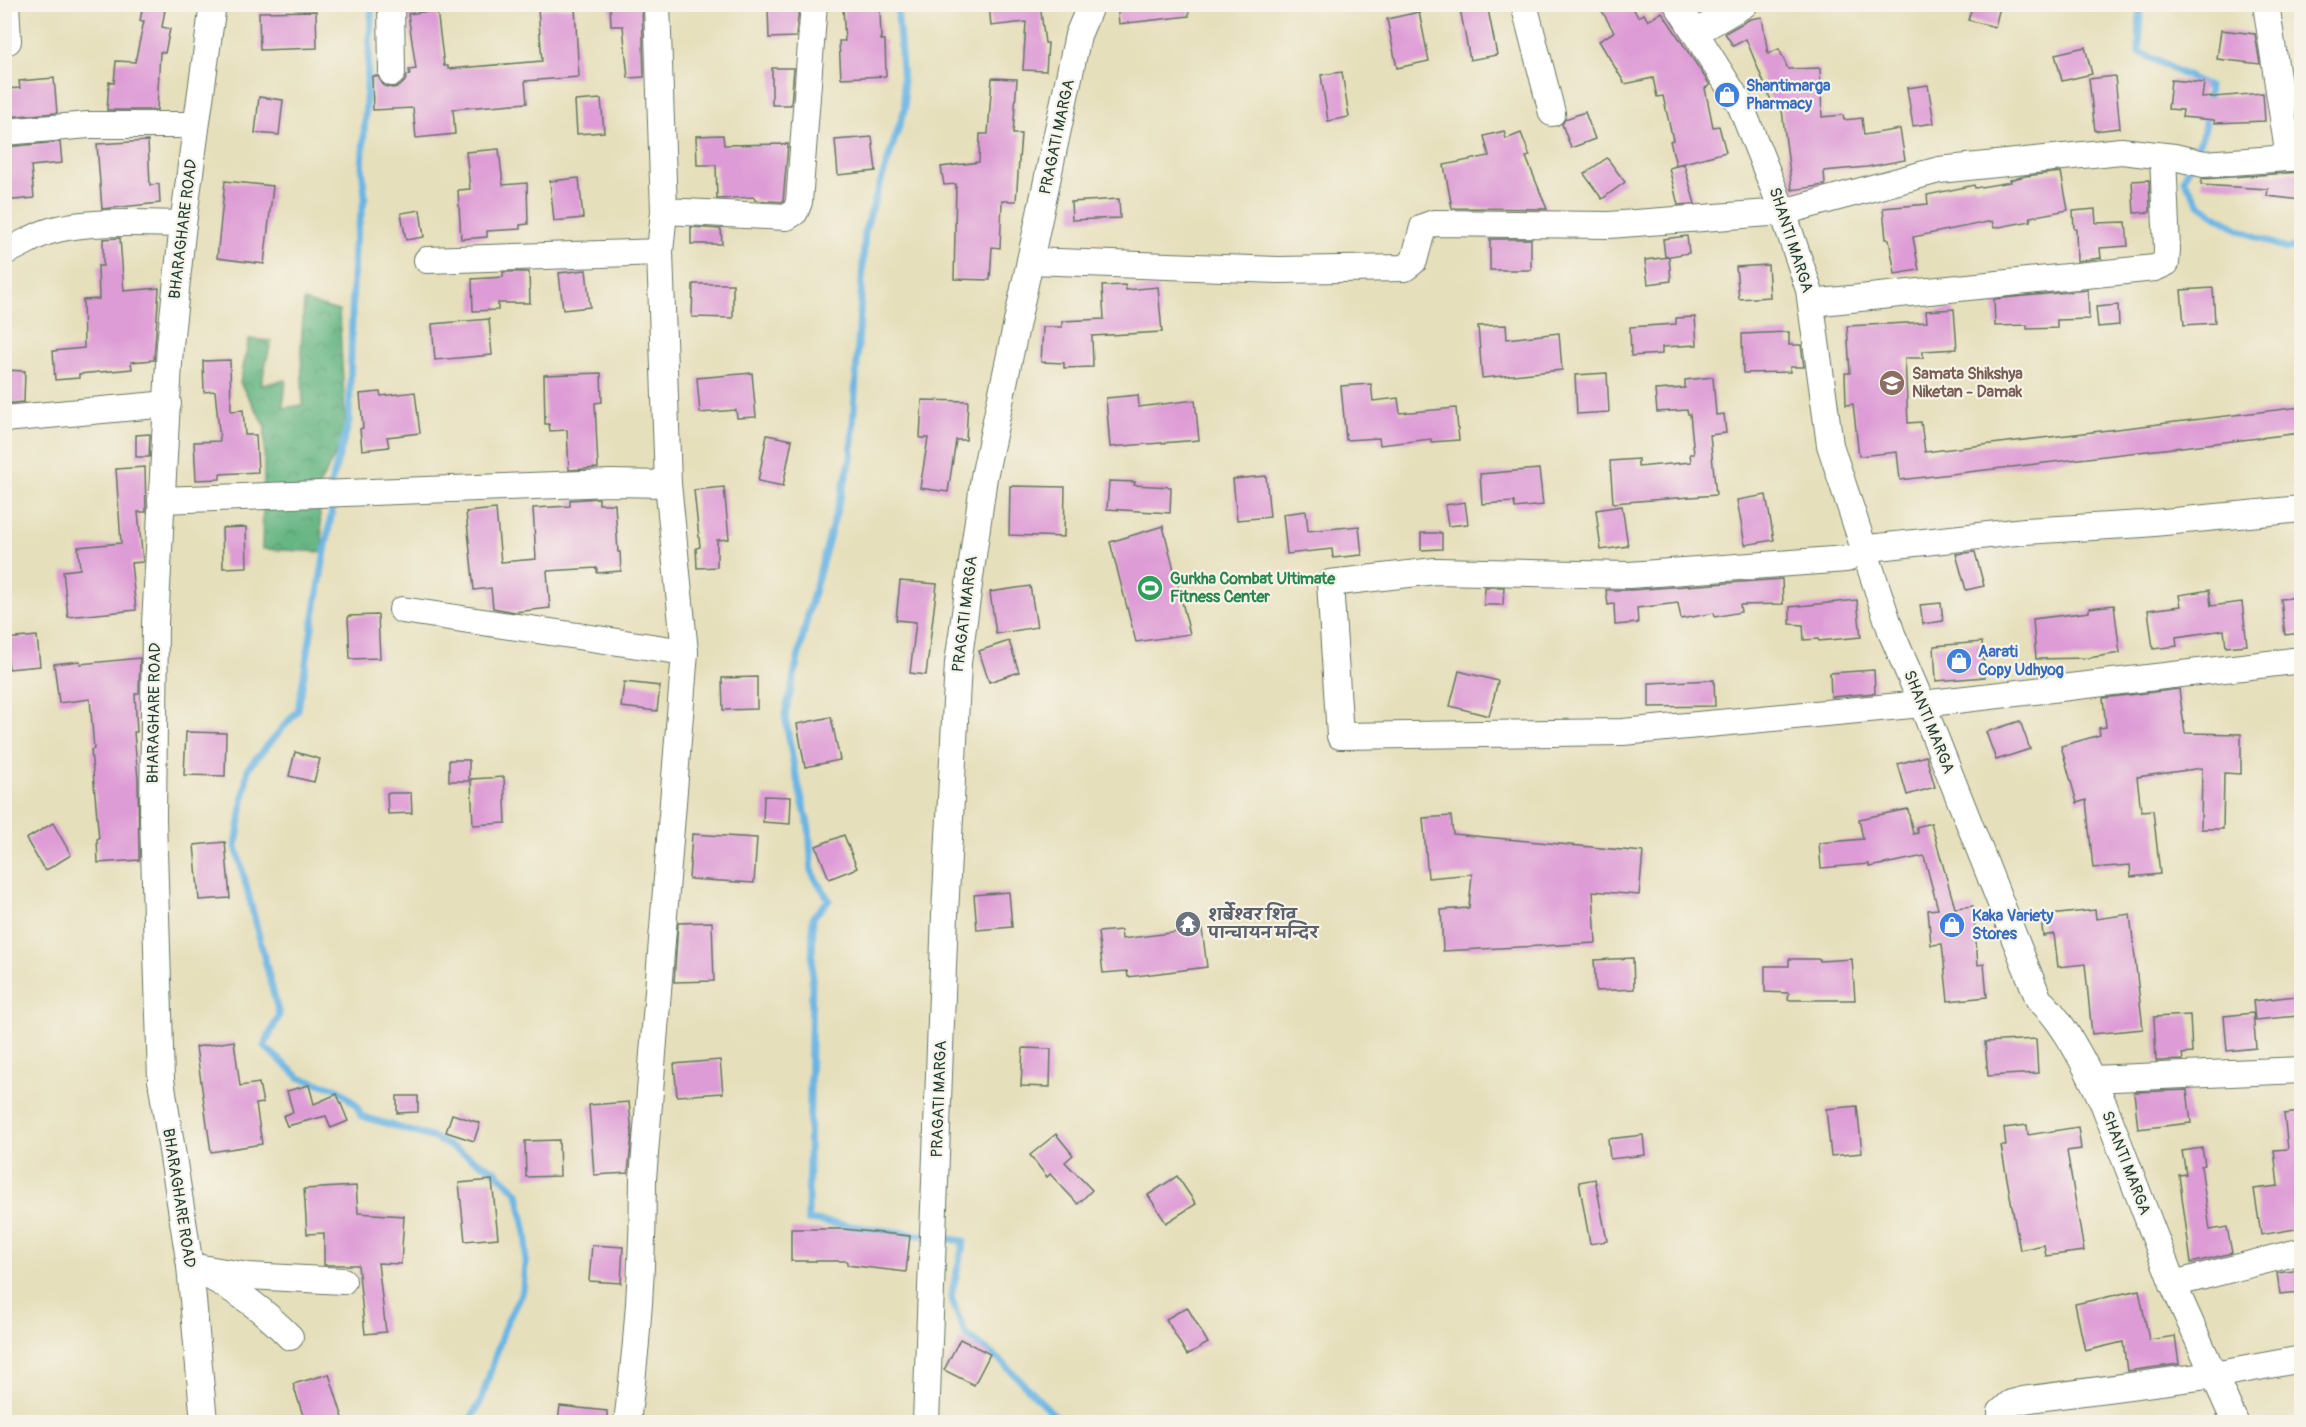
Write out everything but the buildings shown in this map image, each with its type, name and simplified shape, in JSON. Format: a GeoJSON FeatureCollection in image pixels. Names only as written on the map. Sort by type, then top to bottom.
{"type":"FeatureCollection","features":[{"type":"Feature","properties":{"kind":"street"},"geometry":{"type":"LineString","coordinates":[[6,4],[8,41]]}},
{"type":"Feature","properties":{"kind":"street","name":"BHARAGHARE ROAD"},"geometry":{"type":"LineString","coordinates":[[204,1422],[190,1266],[161,1080],[153,818],[155,624],[170,345],[183,224],[213,4]]}},
{"type":"Feature","properties":{"kind":"street"},"geometry":{"type":"LineString","coordinates":[[391,4],[392,73]]}},
{"type":"Feature","properties":{"kind":"street"},"geometry":{"type":"LineString","coordinates":[[627,1422],[636,1356],[643,1247],[643,1179],[685,652],[668,484],[660,252],[664,211],[657,4]]}},
{"type":"Feature","properties":{"kind":"street"},"geometry":{"type":"LineString","coordinates":[[664,211],[787,217],[795,212],[800,202],[814,4]]}},
{"type":"Feature","properties":{"kind":"street","name":"PRAGATI MARGA"},"geometry":{"type":"LineString","coordinates":[[926,1422],[945,914],[958,663],[984,477],[1078,35],[1091,4]]}},
{"type":"Feature","properties":{"kind":"street"},"geometry":{"type":"LineString","coordinates":[[1524,4],[1552,113]]}},
{"type":"Feature","properties":{"kind":"street","name":"SHANTI MARGA"},"geometry":{"type":"LineString","coordinates":[[1677,4],[1740,104],[1783,212],[1809,290],[1830,445],[1892,634],[2039,1000],[2051,1009],[2092,1079],[2173,1284],[2235,1422]]}},
{"type":"Feature","properties":{"kind":"street"},"geometry":{"type":"LineString","coordinates":[[1695,33],[1745,4]]}},
{"type":"Feature","properties":{"kind":"street"},"geometry":{"type":"LineString","coordinates":[[1030,261],[1278,270],[1406,268],[1414,261],[1423,227],[1434,223],[1610,225],[1783,212],[1939,170],[2121,151],[2168,156],[2204,164],[2295,157],[2266,4]]}},
{"type":"Feature","properties":{"kind":"street"},"geometry":{"type":"LineString","coordinates":[[4,132],[89,125],[196,125]]}},
{"type":"Feature","properties":{"kind":"street"},"geometry":{"type":"LineString","coordinates":[[1811,303],[2155,268],[2166,263],[2168,156]]}},
{"type":"Feature","properties":{"kind":"street"},"geometry":{"type":"LineString","coordinates":[[4,252],[44,233],[58,229],[125,223],[183,224]]}},
{"type":"Feature","properties":{"kind":"street"},"geometry":{"type":"LineString","coordinates":[[427,260],[660,252]]}},
{"type":"Feature","properties":{"kind":"street"},"geometry":{"type":"LineString","coordinates":[[4,419],[168,404]]}},
{"type":"Feature","properties":{"kind":"street"},"geometry":{"type":"LineString","coordinates":[[161,501],[610,483],[668,484]]}},
{"type":"Feature","properties":{"kind":"street"},"geometry":{"type":"LineString","coordinates":[[2301,509],[2143,524],[2025,531],[1857,553],[1629,575],[1435,571],[1330,583],[1340,736],[1623,732],[1922,704],[2301,660]]}},
{"type":"Feature","properties":{"kind":"street"},"geometry":{"type":"LineString","coordinates":[[402,610],[685,652]]}},
{"type":"Feature","properties":{"kind":"street"},"geometry":{"type":"LineString","coordinates":[[2092,1079],[2301,1070]]}},
{"type":"Feature","properties":{"kind":"street"},"geometry":{"type":"LineString","coordinates":[[2173,1284],[2301,1251]]}},
{"type":"Feature","properties":{"kind":"street"},"geometry":{"type":"LineString","coordinates":[[190,1266],[248,1276],[343,1281]]}},
{"type":"Feature","properties":{"kind":"street"},"geometry":{"type":"LineString","coordinates":[[190,1266],[233,1289],[263,1310],[290,1337]]}},
{"type":"Feature","properties":{"kind":"street"},"geometry":{"type":"LineString","coordinates":[[2001,1422],[2001,1412],[2011,1403],[2023,1400],[2214,1376],[2301,1359]]}},
{"type":"Feature","properties":{"kind":"green space"},"geometry":{"type":"Polygon","coordinates":[[[304,301],[339,311],[346,433],[317,490],[324,552],[262,549],[265,425],[240,383],[249,339],[271,341],[261,385],[286,380],[283,408],[303,405],[301,350],[304,301]]]}},
{"type":"Feature","properties":{"kind":"waterway"},"geometry":{"type":"LineString","coordinates":[[330,487],[349,422],[354,247],[365,197],[362,166],[372,4]]}},
{"type":"Feature","properties":{"kind":"waterway"},"geometry":{"type":"LineString","coordinates":[[897,4],[905,108],[865,230],[851,459],[809,610],[785,715],[794,767],[809,828],[812,873],[829,900],[813,917],[808,1220],[964,1241],[951,1297],[965,1334],[1002,1362],[1061,1422]]}},
{"type":"Feature","properties":{"kind":"waterway"},"geometry":{"type":"LineString","coordinates":[[2140,4],[2139,52],[2209,87],[2204,131],[2184,179],[2199,204],[2238,229],[2286,249],[2302,247]]}},
{"type":"Feature","properties":{"kind":"waterway"},"geometry":{"type":"LineString","coordinates":[[332,510],[298,710],[248,768],[236,846],[279,1015],[264,1046],[300,1078],[339,1089],[357,1106],[361,1116],[434,1138],[494,1170],[518,1193],[527,1238],[523,1290],[505,1326],[481,1401],[469,1422]]}},
{"type":"Feature","properties":{"kind":"place","name":"Shantimarga Pharmacy"},"geometry":{"type":"Point","coordinates":[1727,95]}},
{"type":"Feature","properties":{"kind":"place","name":"Samata Shikshya Niketan - Damak"},"geometry":{"type":"Point","coordinates":[1892,383]}},
{"type":"Feature","properties":{"kind":"place","name":"Gurkha Combat Ultimate Fitness Center"},"geometry":{"type":"Point","coordinates":[1150,588]}},
{"type":"Feature","properties":{"kind":"place","name":"Aarati Copy Udhyog"},"geometry":{"type":"Point","coordinates":[1959,661]}},
{"type":"Feature","properties":{"kind":"place","name":"शर्बेश्वर शिव पान्चायन मन्दिर"},"geometry":{"type":"Point","coordinates":[1188,924]}},
{"type":"Feature","properties":{"kind":"place","name":"Kaka Variety Stores"},"geometry":{"type":"Point","coordinates":[1952,925]}}]}
